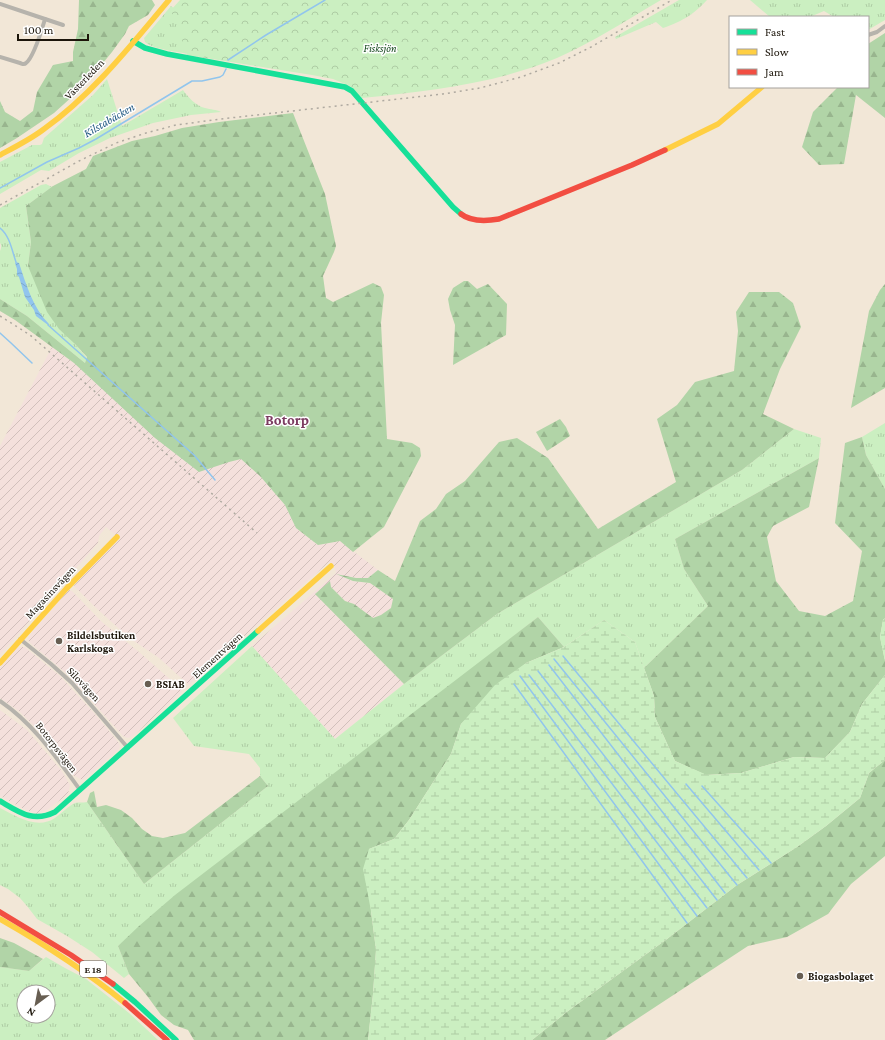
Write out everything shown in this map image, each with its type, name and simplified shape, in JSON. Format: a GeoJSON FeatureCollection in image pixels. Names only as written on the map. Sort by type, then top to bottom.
{"type":"FeatureCollection","features":[{"type":"Feature","properties":{"kind":"main road","name":"Västerleden"},"geometry":{"type":"LineString","coordinates":[[0,155],[37,134],[76,103],[100,79],[169,0]]}},
{"type":"Feature","properties":{"kind":"main road"},"geometry":{"type":"LineString","coordinates":[[133,41],[147,49],[167,54],[345,87],[352,92],[453,207],[466,218],[476,220],[499,219],[540,204],[657,154],[718,124],[761,88]]}},
{"type":"Feature","properties":{"kind":"main road","name":"Magasinsvägen"},"geometry":{"type":"LineString","coordinates":[[0,663],[66,588],[117,537]]}},
{"type":"Feature","properties":{"kind":"main road","name":"Elementvägen"},"geometry":{"type":"LineString","coordinates":[[0,801],[26,816],[40,818],[55,812],[331,566]]}},
{"type":"Feature","properties":{"kind":"main road","name":"E 18"},"geometry":{"type":"LineString","coordinates":[[0,912],[54,943],[101,975],[142,1008],[176,1040]]}},
{"type":"Feature","properties":{"kind":"main road","name":"E 18"},"geometry":{"type":"LineString","coordinates":[[0,919],[56,951],[88,973],[149,1022],[167,1040]]}},
{"type":"Feature","properties":{"kind":"street"},"geometry":{"type":"LineString","coordinates":[[0,4],[63,25]]}},
{"type":"Feature","properties":{"kind":"street"},"geometry":{"type":"LineString","coordinates":[[0,57],[20,64],[27,63],[35,48],[45,19]]}},
{"type":"Feature","properties":{"kind":"street"},"geometry":{"type":"LineString","coordinates":[[869,35],[877,32],[885,26]]}},
{"type":"Feature","properties":{"kind":"street","name":"Silovägen"},"geometry":{"type":"LineString","coordinates":[[20,640],[51,664],[72,683],[128,748]]}},
{"type":"Feature","properties":{"kind":"street","name":"Botorpsvägen"},"geometry":{"type":"LineString","coordinates":[[0,701],[19,716],[38,735],[80,790]]}},
{"type":"Feature","properties":{"kind":"shaded area"},"geometry":{"type":"Polygon","coordinates":[[[52,347],[74,363],[229,462],[241,459],[260,476],[285,505],[296,528],[318,545],[340,541],[378,570],[368,578],[356,578],[339,575],[353,581],[370,583],[393,599],[391,608],[381,615],[373,618],[354,604],[345,601],[331,587],[316,594],[404,684],[335,739],[252,646],[336,573],[334,565],[329,562],[189,685],[159,658],[128,637],[74,586],[93,564],[120,539],[106,527],[99,536],[98,543],[0,655],[0,446],[52,347]]]}},
{"type":"Feature","properties":{"kind":"shaded area"},"geometry":{"type":"Polygon","coordinates":[[[69,590],[72,591],[102,622],[139,652],[182,691],[132,737],[127,738],[123,736],[67,674],[29,642],[28,638],[32,632],[69,590]]]}},
{"type":"Feature","properties":{"kind":"shaded area"},"geometry":{"type":"Polygon","coordinates":[[[20,647],[27,649],[60,676],[119,743],[120,747],[118,750],[82,780],[73,775],[50,744],[20,712],[0,698],[0,668],[16,649],[20,647]]]}},
{"type":"Feature","properties":{"kind":"shaded area"},"geometry":{"type":"Polygon","coordinates":[[[0,710],[27,730],[61,770],[70,785],[68,794],[47,810],[37,814],[0,796],[0,710]]]}},
{"type":"Feature","properties":{"kind":"green space"},"geometry":{"type":"Polygon","coordinates":[[[79,0],[152,0],[155,5],[148,15],[129,26],[112,52],[84,86],[54,113],[0,148],[0,101],[5,112],[20,121],[33,111],[37,92],[53,65],[73,61],[73,52],[78,29],[79,0]]]}},
{"type":"Feature","properties":{"kind":"green space","name":"Fisksjön"},"geometry":{"type":"Polygon","coordinates":[[[180,0],[661,0],[584,45],[534,67],[461,85],[361,98],[350,86],[333,79],[187,55],[174,16],[170,11],[180,0]]]}},
{"type":"Feature","properties":{"kind":"green space"},"geometry":{"type":"Polygon","coordinates":[[[679,0],[707,0],[693,13],[663,28],[656,22],[616,39],[615,37],[679,0]]]}},
{"type":"Feature","properties":{"kind":"green space"},"geometry":{"type":"Polygon","coordinates":[[[750,0],[885,0],[885,20],[869,29],[869,16],[832,16],[824,11],[812,16],[769,16],[750,0]]]}},
{"type":"Feature","properties":{"kind":"green space"},"geometry":{"type":"Polygon","coordinates":[[[171,6],[175,9],[198,55],[162,49],[149,45],[145,42],[144,38],[171,6]]]}},
{"type":"Feature","properties":{"kind":"green space"},"geometry":{"type":"Polygon","coordinates":[[[885,33],[885,118],[856,95],[844,164],[819,165],[802,147],[813,112],[837,88],[869,88],[869,43],[885,33]]]}},
{"type":"Feature","properties":{"kind":"green space"},"geometry":{"type":"Polygon","coordinates":[[[107,79],[122,126],[183,90],[198,105],[221,112],[191,115],[153,123],[110,138],[79,153],[49,171],[41,170],[0,194],[0,162],[32,145],[42,144],[44,138],[93,95],[107,79]]]}},
{"type":"Feature","properties":{"kind":"green space"},"geometry":{"type":"Polygon","coordinates":[[[293,113],[325,194],[336,246],[323,276],[326,298],[333,302],[373,283],[381,287],[384,295],[381,323],[387,439],[412,443],[420,448],[421,456],[384,527],[353,552],[340,541],[318,545],[296,528],[285,505],[260,476],[241,459],[199,472],[155,438],[74,363],[15,320],[0,311],[0,299],[27,316],[85,363],[87,357],[59,329],[47,312],[28,266],[31,242],[26,206],[53,186],[86,169],[93,156],[132,141],[182,128],[293,113]]]}},
{"type":"Feature","properties":{"kind":"green space"},"geometry":{"type":"Polygon","coordinates":[[[46,184],[52,187],[26,206],[31,242],[28,266],[75,344],[87,358],[85,363],[27,316],[0,299],[0,208],[41,185],[46,184]]]}},
{"type":"Feature","properties":{"kind":"green space"},"geometry":{"type":"Polygon","coordinates":[[[464,281],[468,281],[477,289],[488,284],[507,304],[506,335],[453,365],[455,325],[448,299],[453,288],[464,281]]]}},
{"type":"Feature","properties":{"kind":"green space"},"geometry":{"type":"Polygon","coordinates":[[[885,284],[885,388],[851,408],[869,311],[880,290],[885,284]]]}},
{"type":"Feature","properties":{"kind":"green space"},"geometry":{"type":"Polygon","coordinates":[[[749,292],[779,292],[793,303],[801,327],[780,369],[763,414],[794,429],[742,470],[497,614],[404,684],[315,594],[330,581],[331,587],[345,601],[354,604],[373,618],[381,615],[391,608],[393,599],[370,583],[353,581],[336,574],[356,578],[368,578],[378,570],[395,581],[420,521],[436,509],[446,494],[465,481],[499,442],[517,438],[548,458],[598,529],[676,482],[657,419],[677,405],[695,382],[734,371],[738,331],[736,312],[749,292]]]}},
{"type":"Feature","properties":{"kind":"green space"},"geometry":{"type":"Polygon","coordinates":[[[560,419],[570,436],[547,451],[536,432],[560,419]]]}},
{"type":"Feature","properties":{"kind":"green space"},"geometry":{"type":"Polygon","coordinates":[[[885,423],[885,489],[866,455],[862,437],[885,423]]]}},
{"type":"Feature","properties":{"kind":"green space"},"geometry":{"type":"Polygon","coordinates":[[[794,429],[821,438],[819,458],[675,539],[684,569],[708,606],[644,668],[635,642],[604,620],[564,647],[538,617],[118,946],[129,974],[124,978],[92,952],[37,919],[20,898],[0,885],[0,808],[20,818],[41,823],[55,818],[75,803],[87,802],[144,884],[268,786],[260,776],[260,768],[249,754],[194,746],[173,718],[252,646],[335,739],[404,684],[497,614],[742,470],[794,429]]]}},
{"type":"Feature","properties":{"kind":"green space"},"geometry":{"type":"Polygon","coordinates":[[[862,437],[866,455],[885,489],[885,618],[883,620],[880,637],[885,661],[885,675],[862,704],[850,732],[825,758],[794,757],[741,773],[706,775],[675,761],[655,717],[654,696],[644,668],[708,606],[684,569],[675,539],[819,458],[809,507],[773,526],[767,537],[776,581],[799,611],[825,616],[853,601],[862,551],[835,523],[845,443],[862,437]]]}},
{"type":"Feature","properties":{"kind":"green space"},"geometry":{"type":"Polygon","coordinates":[[[538,617],[564,647],[526,663],[461,724],[451,754],[409,820],[394,839],[369,849],[371,911],[376,950],[368,1040],[194,1040],[188,1030],[174,1025],[161,1015],[129,974],[118,946],[175,895],[538,617]]]}},
{"type":"Feature","properties":{"kind":"green space"},"geometry":{"type":"Polygon","coordinates":[[[885,618],[885,661],[880,637],[883,620],[885,618]]]}},
{"type":"Feature","properties":{"kind":"green space"},"geometry":{"type":"Polygon","coordinates":[[[604,620],[635,642],[654,696],[655,717],[675,761],[707,775],[741,773],[794,757],[825,758],[850,732],[862,704],[885,675],[885,760],[869,773],[860,798],[826,826],[797,847],[737,885],[667,939],[568,1011],[532,1040],[368,1040],[376,950],[371,911],[363,869],[369,849],[394,839],[409,820],[451,754],[461,724],[495,685],[526,663],[564,647],[604,620]]]}},
{"type":"Feature","properties":{"kind":"green space"},"geometry":{"type":"Polygon","coordinates":[[[885,760],[885,856],[851,884],[828,914],[787,937],[748,946],[605,1040],[532,1040],[568,1011],[667,939],[737,885],[797,847],[826,826],[860,798],[869,773],[885,760]]]}},
{"type":"Feature","properties":{"kind":"green space"},"geometry":{"type":"Polygon","coordinates":[[[260,776],[268,786],[144,884],[87,802],[90,793],[94,791],[97,807],[106,805],[121,810],[152,836],[163,838],[185,833],[260,776]]]}},
{"type":"Feature","properties":{"kind":"green space"},"geometry":{"type":"Polygon","coordinates":[[[0,938],[14,943],[43,959],[29,971],[0,967],[0,938]]]}},
{"type":"Feature","properties":{"kind":"green space"},"geometry":{"type":"Polygon","coordinates":[[[46,957],[86,979],[129,1013],[158,1040],[0,1040],[0,967],[29,971],[46,957]]]}},
{"type":"Feature","properties":{"kind":"water"},"geometry":{"type":"Polygon","coordinates":[[[16,262],[19,263],[34,303],[43,318],[49,324],[48,325],[36,316],[34,310],[25,297],[17,275],[16,262]]]}},
{"type":"Feature","properties":{"kind":"waterway","name":"Kilstabäcken"},"geometry":{"type":"LineString","coordinates":[[228,60],[266,35],[325,0]]}},
{"type":"Feature","properties":{"kind":"waterway","name":"Kilstabäcken"},"geometry":{"type":"LineString","coordinates":[[0,188],[47,162],[96,139],[192,81],[202,81],[220,77],[226,69]]}},
{"type":"Feature","properties":{"kind":"waterway"},"geometry":{"type":"LineString","coordinates":[[0,228],[8,239],[16,262]]}},
{"type":"Feature","properties":{"kind":"waterway"},"geometry":{"type":"LineString","coordinates":[[48,325],[194,455],[215,480]]}},
{"type":"Feature","properties":{"kind":"waterway"},"geometry":{"type":"LineString","coordinates":[[0,333],[32,363]]}},
{"type":"Feature","properties":{"kind":"waterway"},"geometry":{"type":"LineString","coordinates":[[563,656],[747,878]]}},
{"type":"Feature","properties":{"kind":"waterway"},"geometry":{"type":"LineString","coordinates":[[554,659],[737,885]]}},
{"type":"Feature","properties":{"kind":"waterway"},"geometry":{"type":"LineString","coordinates":[[549,665],[725,893]]}},
{"type":"Feature","properties":{"kind":"waterway"},"geometry":{"type":"LineString","coordinates":[[538,671],[717,900]]}},
{"type":"Feature","properties":{"kind":"waterway"},"geometry":{"type":"LineString","coordinates":[[529,675],[707,908]]}},
{"type":"Feature","properties":{"kind":"waterway"},"geometry":{"type":"LineString","coordinates":[[520,676],[697,916]]}},
{"type":"Feature","properties":{"kind":"waterway"},"geometry":{"type":"LineString","coordinates":[[514,684],[687,923]]}},
{"type":"Feature","properties":{"kind":"waterway"},"geometry":{"type":"LineString","coordinates":[[686,784],[759,870]]}},
{"type":"Feature","properties":{"kind":"waterway"},"geometry":{"type":"LineString","coordinates":[[702,786],[771,863]]}},
{"type":"Feature","properties":{"kind":"railway"},"geometry":{"type":"LineString","coordinates":[[0,205],[79,161],[116,143],[176,125],[443,94],[480,88],[521,77],[559,63],[591,47],[672,0]]}},
{"type":"Feature","properties":{"kind":"railway"},"geometry":{"type":"LineString","coordinates":[[0,316],[30,335],[257,533]]}},
{"type":"Feature","properties":{"kind":"traffic: fast"},"geometry":{"type":"LineString","coordinates":[[133,41],[145,48],[167,54],[345,87],[352,91],[453,207],[461,214]]}},
{"type":"Feature","properties":{"kind":"traffic: fast"},"geometry":{"type":"LineString","coordinates":[[0,801],[26,815],[40,816],[55,812],[258,631]]}},
{"type":"Feature","properties":{"kind":"traffic: fast"},"geometry":{"type":"LineString","coordinates":[[113,984],[176,1040]]}},
{"type":"Feature","properties":{"kind":"traffic: slow"},"geometry":{"type":"LineString","coordinates":[[0,155],[39,133],[79,100],[111,68],[169,0]]}},
{"type":"Feature","properties":{"kind":"traffic: slow"},"geometry":{"type":"LineString","coordinates":[[665,150],[718,124],[761,88]]}},
{"type":"Feature","properties":{"kind":"traffic: slow"},"geometry":{"type":"LineString","coordinates":[[0,663],[66,589],[117,537]]}},
{"type":"Feature","properties":{"kind":"traffic: slow"},"geometry":{"type":"LineString","coordinates":[[258,631],[331,566]]}},
{"type":"Feature","properties":{"kind":"traffic: slow"},"geometry":{"type":"LineString","coordinates":[[0,919],[64,958],[125,1003]]}},
{"type":"Feature","properties":{"kind":"traffic: jam"},"geometry":{"type":"LineString","coordinates":[[461,214],[474,220],[499,219],[665,150]]}},
{"type":"Feature","properties":{"kind":"traffic: jam"},"geometry":{"type":"LineString","coordinates":[[0,912],[71,955],[113,984]]}},
{"type":"Feature","properties":{"kind":"traffic: jam"},"geometry":{"type":"LineString","coordinates":[[125,1003],[167,1040]]}},
{"type":"Feature","properties":{"kind":"place","name":"Bildelsbutiken Karlskoga"},"geometry":{"type":"Point","coordinates":[59,641]}},
{"type":"Feature","properties":{"kind":"place","name":"BSIAB"},"geometry":{"type":"Point","coordinates":[148,684]}},
{"type":"Feature","properties":{"kind":"place","name":"Biogasbolaget"},"geometry":{"type":"Point","coordinates":[800,976]}},
{"type":"Feature","properties":{"kind":"district","name":"Botorp"},"geometry":{"type":"Point","coordinates":[287,420]}}]}
